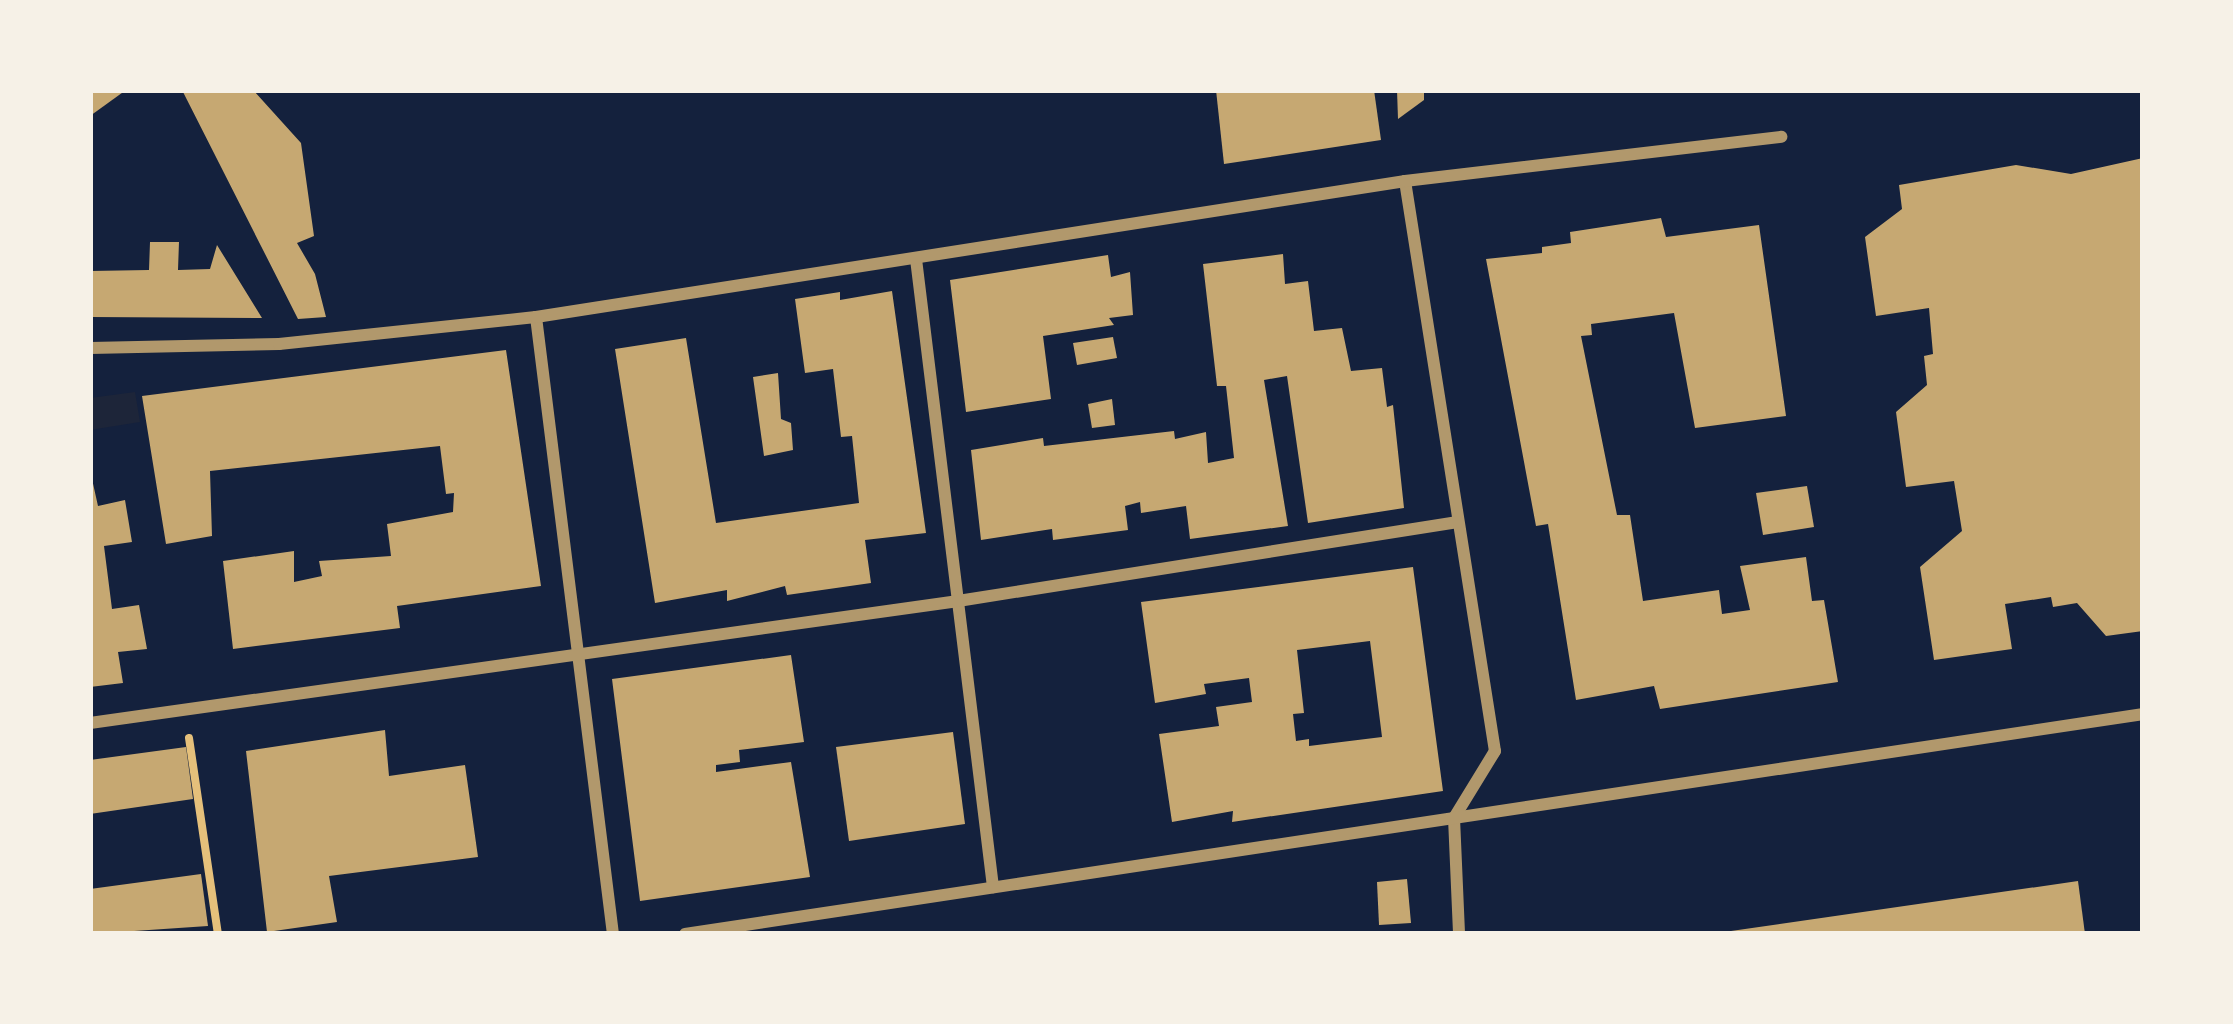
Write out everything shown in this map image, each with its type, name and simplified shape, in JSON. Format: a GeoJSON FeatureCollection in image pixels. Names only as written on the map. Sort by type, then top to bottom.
{"type":"FeatureCollection","features":[{"type":"Feature","properties":{"kind":"street"},"geometry":{"type":"LineString","coordinates":[[90,348],[279,344],[536,317],[1405,181],[1781,137]]}},
{"type":"Feature","properties":{"kind":"street"},"geometry":{"type":"LineString","coordinates":[[1405,181],[1495,751],[1454,818],[1459,934]]}},
{"type":"Feature","properties":{"kind":"street"},"geometry":{"type":"LineString","coordinates":[[916,259],[993,887]]}},
{"type":"Feature","properties":{"kind":"street"},"geometry":{"type":"LineString","coordinates":[[536,317],[613,934]]}},
{"type":"Feature","properties":{"kind":"street"},"geometry":{"type":"LineString","coordinates":[[90,723],[185,706],[958,601],[1458,522]]}},
{"type":"Feature","properties":{"kind":"street"},"geometry":{"type":"LineString","coordinates":[[685,934],[2143,714]]}},
{"type":"Feature","properties":{"kind":"path"},"geometry":{"type":"LineString","coordinates":[[185,706],[218,934]]}},
{"type":"Feature","properties":{"kind":"shaded area"},"geometry":{"type":"Polygon","coordinates":[[[135,392],[140,422],[90,430],[90,398],[135,392]]]}},
{"type":"Feature","properties":{"kind":"building"},"geometry":{"type":"Polygon","coordinates":[[[90,90],[126,90],[90,116],[90,90]]]}},
{"type":"Feature","properties":{"kind":"building"},"geometry":{"type":"Polygon","coordinates":[[[182,90],[253,90],[301,143],[314,236],[297,243],[315,274],[326,317],[298,319],[182,90]]]}},
{"type":"Feature","properties":{"kind":"building"},"geometry":{"type":"Polygon","coordinates":[[[1216,90],[1374,90],[1381,140],[1224,164],[1216,90]]]}},
{"type":"Feature","properties":{"kind":"building"},"geometry":{"type":"Polygon","coordinates":[[[1397,90],[1424,90],[1424,100],[1398,119],[1397,90]]]}},
{"type":"Feature","properties":{"kind":"building"},"geometry":{"type":"Polygon","coordinates":[[[2143,158],[2143,631],[2106,636],[2077,603],[2053,607],[2051,597],[2005,604],[2012,649],[1934,660],[1920,567],[1962,531],[1954,481],[1906,487],[1896,412],[1927,385],[1924,356],[1933,354],[1929,308],[1876,316],[1865,237],[1902,209],[1899,185],[2016,165],[2071,174],[2143,158]]]}},
{"type":"Feature","properties":{"kind":"building"},"geometry":{"type":"Polygon","coordinates":[[[1661,218],[1666,237],[1759,225],[1786,416],[1695,428],[1674,313],[1591,324],[1592,335],[1581,336],[1617,515],[1630,515],[1643,601],[1719,590],[1722,614],[1750,610],[1740,566],[1806,557],[1812,601],[1824,600],[1838,682],[1660,709],[1654,686],[1576,700],[1548,524],[1536,526],[1486,259],[1542,253],[1542,247],[1571,243],[1570,232],[1661,218]]]}},
{"type":"Feature","properties":{"kind":"building"},"geometry":{"type":"Polygon","coordinates":[[[150,242],[179,242],[178,270],[210,269],[217,245],[262,318],[90,317],[90,271],[149,270],[150,242]]]}},
{"type":"Feature","properties":{"kind":"building"},"geometry":{"type":"Polygon","coordinates":[[[1283,254],[1285,284],[1308,281],[1314,331],[1342,328],[1351,371],[1382,368],[1387,407],[1393,405],[1404,508],[1308,523],[1287,376],[1264,380],[1288,526],[1190,539],[1186,506],[1141,513],[1140,502],[1125,506],[1128,530],[1053,540],[1052,529],[981,540],[971,450],[1043,438],[1044,446],[1174,431],[1175,439],[1206,432],[1208,463],[1234,458],[1226,386],[1217,386],[1203,264],[1283,254]]]}},
{"type":"Feature","properties":{"kind":"building"},"geometry":{"type":"Polygon","coordinates":[[[1108,255],[1111,277],[1130,272],[1133,315],[1109,318],[1114,325],[1043,336],[1051,399],[966,412],[950,280],[1108,255]]]}},
{"type":"Feature","properties":{"kind":"building"},"geometry":{"type":"Polygon","coordinates":[[[892,291],[926,533],[865,540],[871,583],[787,595],[785,586],[727,601],[727,590],[655,603],[615,349],[686,338],[716,523],[859,503],[852,436],[841,437],[833,369],[805,373],[795,299],[840,292],[840,300],[892,291]]]}},
{"type":"Feature","properties":{"kind":"building"},"geometry":{"type":"Polygon","coordinates":[[[1113,337],[1117,358],[1077,365],[1073,343],[1113,337]]]}},
{"type":"Feature","properties":{"kind":"building"},"geometry":{"type":"Polygon","coordinates":[[[506,350],[541,586],[397,606],[400,628],[233,649],[223,561],[294,551],[294,582],[322,576],[319,561],[391,556],[387,524],[453,512],[454,493],[446,494],[440,446],[210,471],[212,536],[166,544],[142,396],[506,350]]]}},
{"type":"Feature","properties":{"kind":"building"},"geometry":{"type":"Polygon","coordinates":[[[778,373],[781,419],[791,423],[793,450],[764,456],[753,377],[778,373]]]}},
{"type":"Feature","properties":{"kind":"building"},"geometry":{"type":"Polygon","coordinates":[[[1112,399],[1115,425],[1092,428],[1088,404],[1112,399]]]}},
{"type":"Feature","properties":{"kind":"building"},"geometry":{"type":"Polygon","coordinates":[[[90,470],[98,506],[125,500],[132,542],[104,546],[112,609],[139,605],[147,649],[118,652],[123,683],[90,687],[90,470]]]}},
{"type":"Feature","properties":{"kind":"building"},"geometry":{"type":"Polygon","coordinates":[[[1807,486],[1814,527],[1763,535],[1756,493],[1807,486]]]}},
{"type":"Feature","properties":{"kind":"building"},"geometry":{"type":"Polygon","coordinates":[[[1413,567],[1443,791],[1232,822],[1233,811],[1172,822],[1159,734],[1219,726],[1216,707],[1252,702],[1249,678],[1204,684],[1206,694],[1155,703],[1141,602],[1413,567]],[[1370,641],[1297,650],[1304,713],[1293,714],[1296,741],[1309,739],[1309,746],[1382,737],[1370,641]]]}},
{"type":"Feature","properties":{"kind":"building"},"geometry":{"type":"Polygon","coordinates":[[[791,655],[804,742],[739,750],[740,762],[716,765],[716,772],[791,762],[810,877],[640,901],[612,679],[791,655]]]}},
{"type":"Feature","properties":{"kind":"building"},"geometry":{"type":"Polygon","coordinates":[[[385,730],[389,776],[465,765],[478,857],[329,876],[337,922],[267,932],[246,751],[385,730]]]}},
{"type":"Feature","properties":{"kind":"building"},"geometry":{"type":"Polygon","coordinates":[[[953,732],[965,824],[849,841],[836,747],[953,732]]]}},
{"type":"Feature","properties":{"kind":"building"},"geometry":{"type":"Polygon","coordinates":[[[186,747],[193,799],[90,814],[90,760],[186,747]]]}},
{"type":"Feature","properties":{"kind":"building"},"geometry":{"type":"Polygon","coordinates":[[[201,874],[208,926],[90,934],[90,889],[201,874]]]}},
{"type":"Feature","properties":{"kind":"building"},"geometry":{"type":"Polygon","coordinates":[[[1407,879],[1411,923],[1379,925],[1377,882],[1407,879]]]}},
{"type":"Feature","properties":{"kind":"building"},"geometry":{"type":"Polygon","coordinates":[[[2078,881],[2085,934],[1731,934],[1731,931],[2078,881]]]}}]}
